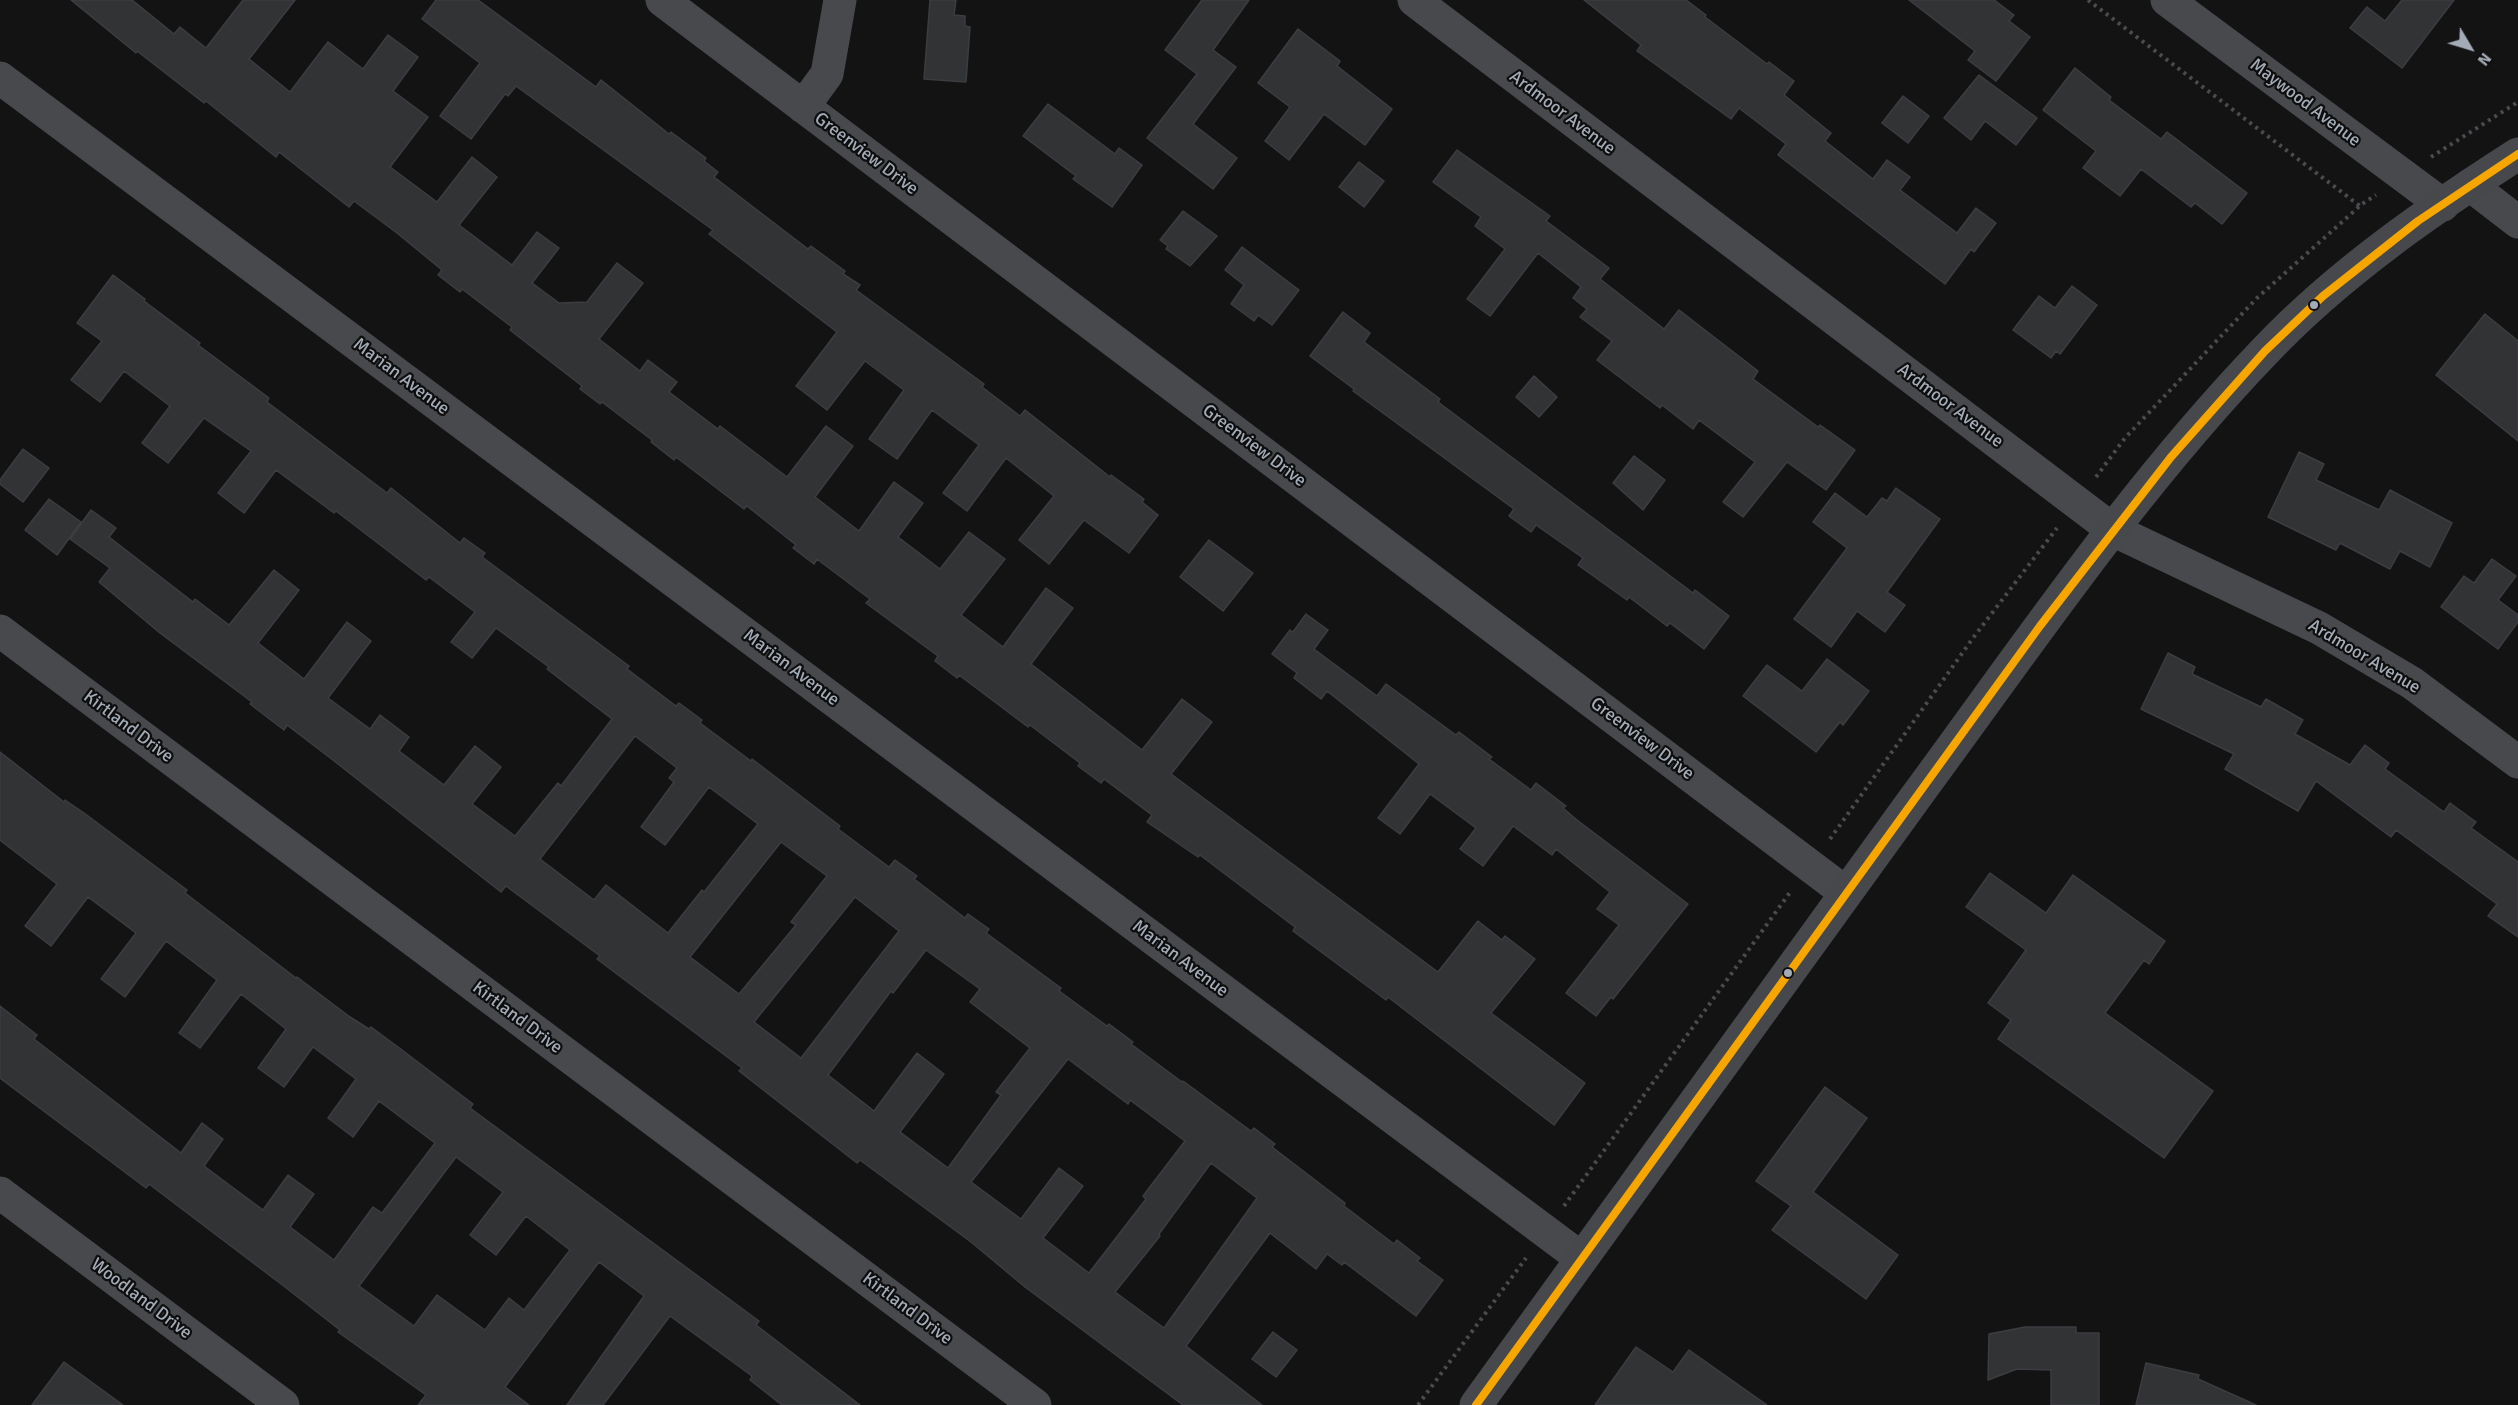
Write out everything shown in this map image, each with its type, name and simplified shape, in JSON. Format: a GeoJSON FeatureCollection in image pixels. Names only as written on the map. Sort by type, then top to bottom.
{"type":"FeatureCollection","features":[{"type":"Feature","properties":{"kind":"main road"},"geometry":{"type":"LineString","coordinates":[[1476,1405],[1846,893],[2113,530],[2195,430],[2266,349],[2348,274],[2470,185],[2518,154]]}},
{"type":"Feature","properties":{"kind":"street","name":"Greenview Drive"},"geometry":{"type":"LineString","coordinates":[[662,0],[1846,893]]}},
{"type":"Feature","properties":{"kind":"street"},"geometry":{"type":"LineString","coordinates":[[803,107],[827,74],[840,0]]}},
{"type":"Feature","properties":{"kind":"street","name":"Ardmoor Avenue"},"geometry":{"type":"LineString","coordinates":[[1414,0],[2113,530],[2319,628],[2412,684],[2518,762]]}},
{"type":"Feature","properties":{"kind":"street","name":"Maywood Avenue"},"geometry":{"type":"LineString","coordinates":[[2167,0],[2442,205]]}},
{"type":"Feature","properties":{"kind":"street","name":"Marian Avenue"},"geometry":{"type":"LineString","coordinates":[[0,78],[1581,1258]]}},
{"type":"Feature","properties":{"kind":"street"},"geometry":{"type":"LineString","coordinates":[[2470,185],[2518,222]]}},
{"type":"Feature","properties":{"kind":"street","name":"Kirtland Drive"},"geometry":{"type":"LineString","coordinates":[[0,631],[1035,1405]]}},
{"type":"Feature","properties":{"kind":"street","name":"Woodland Drive"},"geometry":{"type":"LineString","coordinates":[[0,1193],[283,1405]]}},
{"type":"Feature","properties":{"kind":"path"},"geometry":{"type":"LineString","coordinates":[[2088,0],[2360,206]]}},
{"type":"Feature","properties":{"kind":"building"},"geometry":{"type":"Polygon","coordinates":[[[71,0],[132,0],[174,34],[180,27],[206,48],[243,0],[295,0],[249,59],[290,92],[328,42],[363,69],[388,35],[418,57],[393,91],[428,117],[390,167],[437,202],[472,157],[497,177],[459,225],[512,265],[537,232],[559,248],[532,283],[559,303],[587,302],[617,263],[643,283],[599,339],[640,371],[648,360],[677,382],[669,392],[718,429],[720,426],[787,477],[826,426],[853,446],[815,497],[859,531],[894,482],[923,503],[898,537],[940,569],[969,532],[1005,559],[961,615],[1003,647],[1046,588],[1073,608],[1031,664],[1142,750],[1182,699],[1212,722],[1171,774],[1438,972],[1478,921],[1502,940],[1505,936],[1535,959],[1491,1013],[1585,1083],[1554,1125],[1388,997],[1386,1000],[1293,931],[1295,927],[1200,855],[1198,857],[1147,822],[1152,815],[1104,779],[1101,783],[1078,766],[1080,763],[1030,725],[1028,727],[959,675],[957,678],[935,661],[938,656],[866,603],[870,599],[817,559],[814,564],[793,548],[796,545],[747,506],[744,509],[676,457],[674,460],[602,402],[600,404],[580,389],[582,386],[510,330],[512,327],[462,289],[460,292],[438,275],[442,270],[397,233],[354,201],[349,207],[279,152],[276,157],[206,101],[204,103],[137,51],[136,53],[71,0]]]}},
{"type":"Feature","properties":{"kind":"building"},"geometry":{"type":"Polygon","coordinates":[[[436,0],[478,0],[596,87],[601,80],[669,134],[671,132],[706,158],[704,161],[718,172],[714,177],[808,249],[811,246],[845,271],[843,274],[860,285],[856,290],[984,384],[982,387],[1020,416],[1025,410],[1110,477],[1111,475],[1144,499],[1142,502],[1158,515],[1129,553],[1084,520],[1049,564],[1019,540],[1054,496],[1006,458],[967,511],[943,493],[979,445],[932,410],[897,459],[869,439],[904,390],[865,361],[827,410],[796,386],[837,332],[709,234],[713,230],[516,86],[508,96],[505,94],[471,139],[440,116],[480,63],[422,19],[436,0]]]}},
{"type":"Feature","properties":{"kind":"building"},"geometry":{"type":"Polygon","coordinates":[[[930,0],[956,0],[954,15],[965,16],[965,26],[970,27],[966,82],[924,79],[930,0]]]}},
{"type":"Feature","properties":{"kind":"building"},"geometry":{"type":"Polygon","coordinates":[[[1202,0],[1249,0],[1213,50],[1236,67],[1193,124],[1237,158],[1213,189],[1147,138],[1197,74],[1165,50],[1202,0]]]}},
{"type":"Feature","properties":{"kind":"building"},"geometry":{"type":"Polygon","coordinates":[[[1584,0],[1686,0],[1767,64],[1769,62],[1794,81],[1784,95],[1831,133],[1825,141],[1873,179],[1887,160],[1910,177],[1900,190],[1957,233],[1976,208],[1996,223],[1974,252],[1971,249],[1945,284],[1778,155],[1786,144],[1739,108],[1731,119],[1637,51],[1641,45],[1584,0]]]}},
{"type":"Feature","properties":{"kind":"building"},"geometry":{"type":"Polygon","coordinates":[[[1909,0],[1994,0],[2014,15],[2009,21],[2030,37],[1996,81],[1968,60],[1975,51],[1909,0]]]}},
{"type":"Feature","properties":{"kind":"building"},"geometry":{"type":"Polygon","coordinates":[[[2402,0],[2454,0],[2402,68],[2350,28],[2367,7],[2385,21],[2402,0]]]}},
{"type":"Feature","properties":{"kind":"building"},"geometry":{"type":"Polygon","coordinates":[[[1298,29],[1340,61],[1337,66],[1392,109],[1365,145],[1324,114],[1289,160],[1265,141],[1290,107],[1258,83],[1298,29]]]}},
{"type":"Feature","properties":{"kind":"building"},"geometry":{"type":"Polygon","coordinates":[[[2075,68],[2111,97],[2109,100],[2161,139],[2167,132],[2247,193],[2222,224],[2195,203],[2191,207],[2141,169],[2120,196],[2083,168],[2096,151],[2043,110],[2075,68]]]}},
{"type":"Feature","properties":{"kind":"building"},"geometry":{"type":"Polygon","coordinates":[[[1979,75],[2037,118],[2016,145],[1985,121],[1971,140],[1944,118],[1979,75]]]}},
{"type":"Feature","properties":{"kind":"building"},"geometry":{"type":"Polygon","coordinates":[[[1903,96],[1929,116],[1908,143],[1882,123],[1903,96]]]}},
{"type":"Feature","properties":{"kind":"building"},"geometry":{"type":"Polygon","coordinates":[[[1048,104],[1115,154],[1119,148],[1142,165],[1112,207],[1073,179],[1076,176],[1023,136],[1048,104]]]}},
{"type":"Feature","properties":{"kind":"building"},"geometry":{"type":"Polygon","coordinates":[[[1457,150],[1550,216],[1546,221],[1609,268],[1600,279],[1664,329],[1679,310],[1758,371],[1753,379],[1818,427],[1820,425],[1855,450],[1826,490],[1787,462],[1743,517],[1723,502],[1755,462],[1699,420],[1693,429],[1662,405],[1660,408],[1597,360],[1612,341],[1580,317],[1587,309],[1573,298],[1581,287],[1538,253],[1490,316],[1467,299],[1505,249],[1475,226],[1481,217],[1433,182],[1457,150]]]}},
{"type":"Feature","properties":{"kind":"building"},"geometry":{"type":"Polygon","coordinates":[[[1359,162],[1384,181],[1364,207],[1339,187],[1359,162]]]}},
{"type":"Feature","properties":{"kind":"building"},"geometry":{"type":"Polygon","coordinates":[[[1183,211],[1217,236],[1190,266],[1166,249],[1168,246],[1160,240],[1183,211]]]}},
{"type":"Feature","properties":{"kind":"building"},"geometry":{"type":"Polygon","coordinates":[[[1242,247],[1299,290],[1272,325],[1258,315],[1254,321],[1231,304],[1244,285],[1225,270],[1242,247]]]}},
{"type":"Feature","properties":{"kind":"building"},"geometry":{"type":"Polygon","coordinates":[[[113,275],[200,343],[198,345],[269,398],[267,402],[387,493],[391,488],[460,543],[464,538],[485,553],[482,557],[629,666],[627,669],[676,706],[679,703],[702,720],[700,723],[751,761],[752,759],[840,826],[838,829],[889,867],[895,860],[917,876],[914,879],[965,918],[968,914],[989,929],[986,933],[1061,988],[1059,991],[1107,1026],[1109,1024],[1133,1042],[1131,1044],[1251,1131],[1254,1128],[1275,1144],[1272,1147],[1345,1203],[1344,1206],[1394,1244],[1397,1240],[1420,1258],[1417,1261],[1443,1280],[1416,1316],[1344,1262],[1342,1265],[1327,1254],[1316,1269],[1270,1233],[1186,1346],[1262,1405],[1183,1405],[1025,1287],[971,1242],[860,1160],[857,1163],[739,1071],[742,1068],[597,959],[600,956],[506,886],[501,892],[287,725],[284,730],[250,704],[252,702],[160,633],[99,582],[110,568],[70,539],[91,510],[116,528],[109,537],[193,602],[195,599],[229,625],[274,570],[299,590],[258,643],[304,679],[347,622],[371,641],[328,698],[370,729],[380,715],[409,737],[399,751],[444,785],[475,746],[501,767],[472,804],[515,836],[558,783],[561,786],[612,719],[547,669],[549,667],[496,628],[472,658],[451,642],[475,612],[429,577],[426,580],[336,511],[334,513],[276,470],[244,513],[218,493],[251,451],[204,418],[168,463],[142,443],[170,406],[124,371],[100,402],[71,380],[102,341],[77,323],[113,275]],[[635,736],[540,859],[594,900],[606,885],[668,933],[758,824],[709,787],[665,845],[641,827],[674,782],[669,778],[677,768],[635,736]],[[781,842],[690,957],[739,994],[796,925],[791,922],[827,876],[781,842]],[[855,897],[754,1022],[801,1058],[899,931],[855,897]],[[926,950],[893,993],[891,991],[828,1075],[874,1111],[917,1053],[944,1074],[900,1132],[948,1168],[1001,1095],[996,1092],[1030,1048],[970,1002],[980,989],[926,950]],[[1068,1059],[971,1182],[1021,1219],[1059,1168],[1083,1186],[1043,1238],[1089,1273],[1146,1199],[1143,1196],[1185,1141],[1130,1100],[1128,1104],[1068,1059]],[[1211,1163],[1159,1234],[1160,1236],[1115,1292],[1164,1328],[1257,1198],[1211,1163]]]}},
{"type":"Feature","properties":{"kind":"building"},"geometry":{"type":"Polygon","coordinates":[[[2072,286],[2097,305],[2060,354],[2056,351],[2051,358],[2013,330],[2039,296],[2055,308],[2072,286]]]}},
{"type":"Feature","properties":{"kind":"building"},"geometry":{"type":"Polygon","coordinates":[[[1343,312],[1370,333],[1364,342],[1440,399],[1438,402],[1693,593],[1695,590],[1729,616],[1704,649],[1670,623],[1667,626],[1629,597],[1627,600],[1578,565],[1583,558],[1536,525],[1531,532],[1509,516],[1514,509],[1353,391],[1354,389],[1310,356],[1343,312]]]}},
{"type":"Feature","properties":{"kind":"building"},"geometry":{"type":"Polygon","coordinates":[[[2485,314],[2518,341],[2518,441],[2436,375],[2485,314]]]}},
{"type":"Feature","properties":{"kind":"building"},"geometry":{"type":"Polygon","coordinates":[[[1534,376],[1557,397],[1539,417],[1516,397],[1534,376]]]}},
{"type":"Feature","properties":{"kind":"building"},"geometry":{"type":"Polygon","coordinates":[[[23,449],[49,468],[23,502],[0,484],[0,480],[23,449]]]}},
{"type":"Feature","properties":{"kind":"building"},"geometry":{"type":"Polygon","coordinates":[[[2299,452],[2324,464],[2316,480],[2379,510],[2390,490],[2452,523],[2430,567],[2400,551],[2390,569],[2340,543],[2336,550],[2268,517],[2299,452]]]}},
{"type":"Feature","properties":{"kind":"building"},"geometry":{"type":"Polygon","coordinates":[[[1634,456],[1665,480],[1643,510],[1613,483],[1634,456]]]}},
{"type":"Feature","properties":{"kind":"building"},"geometry":{"type":"Polygon","coordinates":[[[1896,488],[1940,519],[1887,592],[1905,605],[1885,632],[1857,611],[1831,647],[1794,619],[1847,548],[1813,522],[1835,493],[1867,517],[1882,498],[1887,501],[1896,488]]]}},
{"type":"Feature","properties":{"kind":"building"},"geometry":{"type":"Polygon","coordinates":[[[49,499],[81,522],[57,555],[25,530],[49,499]]]}},
{"type":"Feature","properties":{"kind":"building"},"geometry":{"type":"Polygon","coordinates":[[[1209,540],[1253,573],[1223,611],[1180,577],[1209,540]]]}},
{"type":"Feature","properties":{"kind":"building"},"geometry":{"type":"Polygon","coordinates":[[[2492,559],[2516,576],[2498,600],[2518,615],[2518,622],[2498,649],[2441,607],[2464,576],[2474,583],[2492,559]]]}},
{"type":"Feature","properties":{"kind":"building"},"geometry":{"type":"Polygon","coordinates":[[[1306,614],[1328,630],[1314,649],[1377,696],[1386,684],[1456,735],[1459,732],[1492,757],[1489,759],[1531,790],[1536,783],[1566,806],[1563,808],[1577,820],[1688,904],[1613,999],[1611,997],[1596,1016],[1566,993],[1619,925],[1597,909],[1610,892],[1556,849],[1552,855],[1513,826],[1483,866],[1460,849],[1476,828],[1430,794],[1400,834],[1378,818],[1419,764],[1327,691],[1321,699],[1294,678],[1297,673],[1272,654],[1290,630],[1293,632],[1306,614]]]}},
{"type":"Feature","properties":{"kind":"building"},"geometry":{"type":"Polygon","coordinates":[[[2168,653],[2195,667],[2192,674],[2261,707],[2266,699],[2303,720],[2295,734],[2350,765],[2365,745],[2389,763],[2385,769],[2444,812],[2450,803],[2476,822],[2471,828],[2518,862],[2518,937],[2488,916],[2497,904],[2396,830],[2391,837],[2316,781],[2298,811],[2225,769],[2234,754],[2141,709],[2168,653]]]}},
{"type":"Feature","properties":{"kind":"building"},"geometry":{"type":"Polygon","coordinates":[[[1827,659],[1869,691],[1843,725],[1840,722],[1816,752],[1743,696],[1767,665],[1802,691],[1827,659]]]}},
{"type":"Feature","properties":{"kind":"building"},"geometry":{"type":"Polygon","coordinates":[[[0,752],[64,802],[65,800],[84,813],[187,890],[185,893],[296,978],[350,1017],[369,1029],[371,1027],[473,1104],[470,1108],[759,1321],[756,1325],[860,1405],[782,1405],[750,1380],[752,1376],[670,1316],[603,1405],[567,1405],[644,1296],[599,1262],[505,1387],[529,1405],[418,1405],[426,1395],[338,1332],[340,1330],[149,1184],[146,1188],[0,1078],[0,1006],[37,1035],[34,1039],[181,1153],[202,1123],[223,1139],[204,1166],[263,1210],[288,1175],[314,1194],[290,1227],[334,1260],[373,1207],[382,1213],[435,1143],[379,1101],[353,1137],[328,1118],[356,1079],[313,1047],[284,1087],[258,1068],[286,1029],[241,994],[200,1048],[179,1033],[217,980],[166,941],[125,997],[101,979],[136,933],[88,897],[51,946],[25,926],[57,884],[0,840],[0,752]],[[456,1157],[359,1286],[414,1326],[437,1295],[485,1330],[509,1298],[524,1310],[570,1250],[526,1216],[496,1255],[470,1235],[503,1192],[456,1157]]]}},
{"type":"Feature","properties":{"kind":"building"},"geometry":{"type":"Polygon","coordinates":[[[1990,873],[2046,913],[2073,875],[2165,941],[2149,964],[2144,960],[2105,1013],[2213,1091],[2164,1158],[1998,1039],[2011,1020],[1988,1003],[2026,950],[1966,907],[1990,873]]]}},
{"type":"Feature","properties":{"kind":"building"},"geometry":{"type":"Polygon","coordinates":[[[1825,1087],[1867,1118],[1813,1192],[1898,1255],[1866,1299],[1772,1230],[1791,1206],[1756,1181],[1825,1087]]]}},
{"type":"Feature","properties":{"kind":"building"},"geometry":{"type":"Polygon","coordinates":[[[2025,1327],[2076,1327],[2076,1333],[2099,1333],[2099,1405],[2051,1405],[2051,1370],[2017,1369],[1988,1380],[1989,1334],[2025,1327]]]}},
{"type":"Feature","properties":{"kind":"building"},"geometry":{"type":"Polygon","coordinates":[[[1273,1332],[1297,1350],[1276,1377],[1252,1359],[1273,1332]]]}},
{"type":"Feature","properties":{"kind":"building"},"geometry":{"type":"Polygon","coordinates":[[[1636,1347],[1673,1372],[1689,1350],[1767,1405],[1595,1405],[1636,1347]]]}},
{"type":"Feature","properties":{"kind":"building"},"geometry":{"type":"Polygon","coordinates":[[[64,1362],[123,1405],[32,1405],[64,1362]]]}},
{"type":"Feature","properties":{"kind":"building"},"geometry":{"type":"Polygon","coordinates":[[[2146,1363],[2199,1375],[2198,1379],[2256,1405],[2136,1405],[2146,1363]]]}},
{"type":"Feature","properties":{"kind":"transit line"},"geometry":{"type":"LineString","coordinates":[[1476,1405],[2040,626],[2171,457],[2265,351],[2323,296],[2418,221],[2518,154]]}}]}
